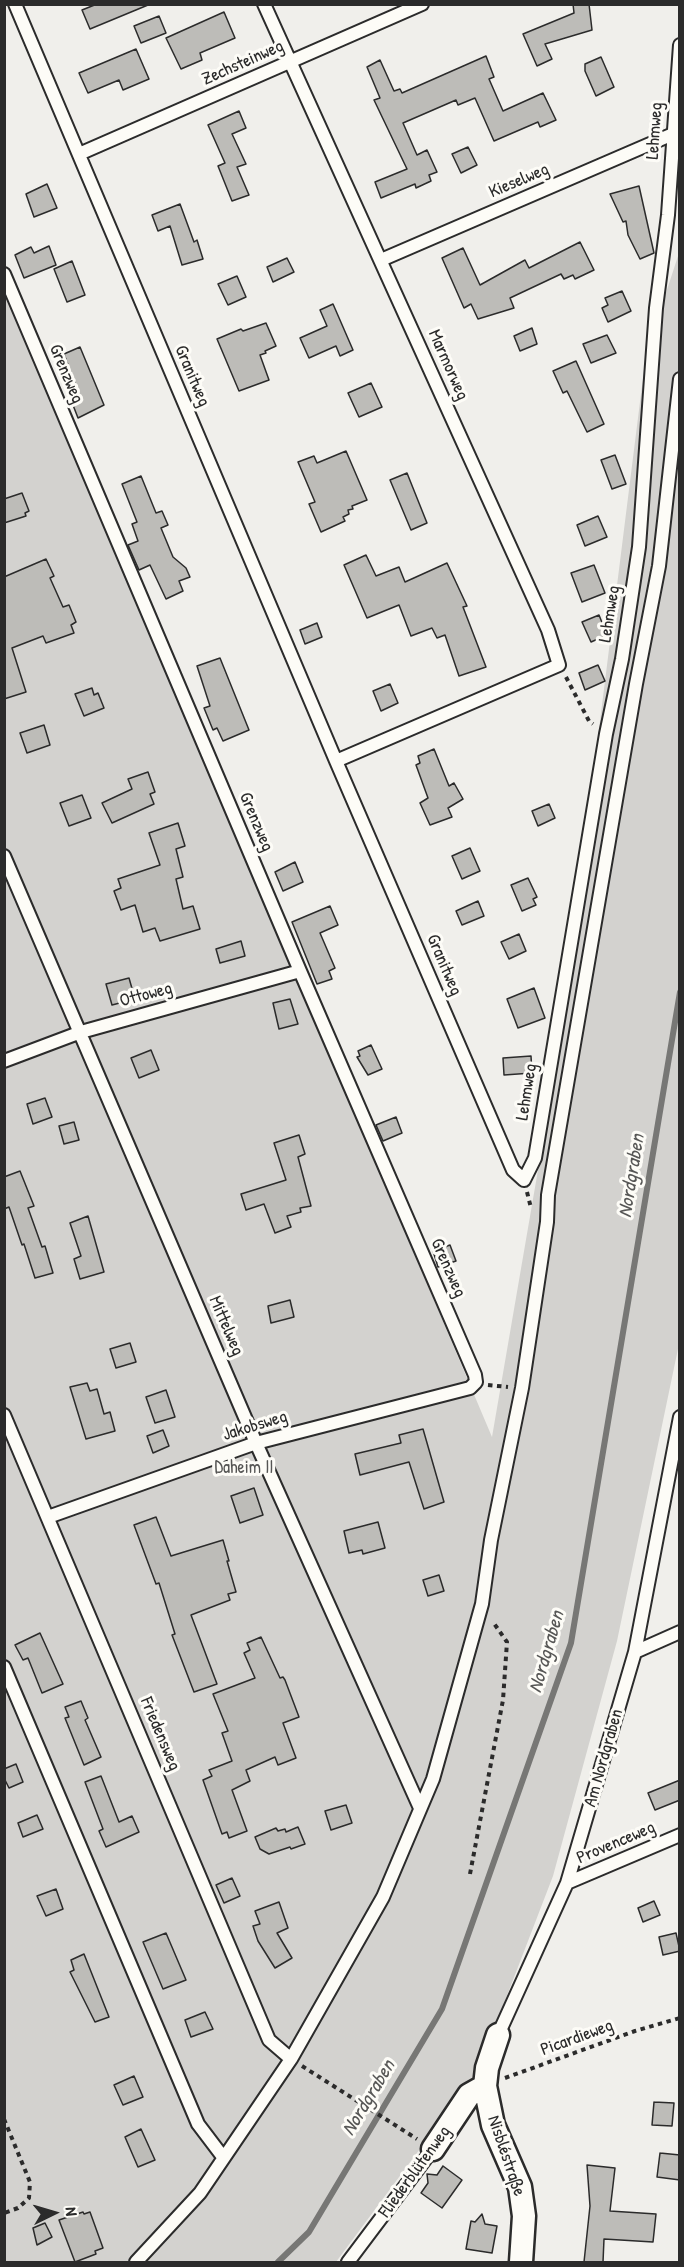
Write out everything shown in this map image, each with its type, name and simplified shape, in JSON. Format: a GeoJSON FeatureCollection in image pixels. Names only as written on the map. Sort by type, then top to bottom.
{"type":"FeatureCollection","features":[{"type":"Feature","properties":{"kind":"street","name":"Am Nordgraben"},"geometry":{"type":"LineString","coordinates":[[485,2086],[487,2068],[498,2035]]}},
{"type":"Feature","properties":{"kind":"street","name":"Fliederblütenweg"},"geometry":{"type":"LineString","coordinates":[[433,2149],[469,2095],[485,2086]]}},
{"type":"Feature","properties":{"kind":"street","name":"Nisbléstraße"},"geometry":{"type":"LineString","coordinates":[[485,2086],[493,2125],[520,2187],[524,2216],[521,2262]]}},
{"type":"Feature","properties":{"kind":"lane","name":"Granitweg"},"geometry":{"type":"LineString","coordinates":[[15,4],[336,761],[513,1170],[524,1180]]}},
{"type":"Feature","properties":{"kind":"lane","name":"Marmorweg"},"geometry":{"type":"LineString","coordinates":[[264,4],[548,630],[559,665]]}},
{"type":"Feature","properties":{"kind":"lane","name":"Zechsteinweg"},"geometry":{"type":"LineString","coordinates":[[79,154],[422,4]]}},
{"type":"Feature","properties":{"kind":"lane","name":"Lehmweg"},"geometry":{"type":"LineString","coordinates":[[524,1180],[535,1158],[606,734],[622,659],[639,547],[656,308],[668,215],[680,45]]}},
{"type":"Feature","properties":{"kind":"lane","name":"Kieselweg"},"geometry":{"type":"LineString","coordinates":[[381,260],[673,134]]}},
{"type":"Feature","properties":{"kind":"lane"},"geometry":{"type":"LineString","coordinates":[[668,215],[680,226]]}},
{"type":"Feature","properties":{"kind":"lane","name":"Grenzweg"},"geometry":{"type":"LineString","coordinates":[[4,274],[300,972],[471,1364],[476,1382]]}},
{"type":"Feature","properties":{"kind":"lane"},"geometry":{"type":"LineString","coordinates":[[136,2262],[200,2193],[291,2059],[383,1897],[433,1779],[482,1604],[491,1540],[522,1388],[549,1195],[636,684],[659,566],[680,379]]}},
{"type":"Feature","properties":{"kind":"lane"},"geometry":{"type":"LineString","coordinates":[[622,659],[636,684]]}},
{"type":"Feature","properties":{"kind":"lane"},"geometry":{"type":"LineString","coordinates":[[336,761],[559,665]]}},
{"type":"Feature","properties":{"kind":"lane","name":"Mittelweg"},"geometry":{"type":"LineString","coordinates":[[4,856],[256,1443],[420,1808]]}},
{"type":"Feature","properties":{"kind":"lane","name":"Ottoweg"},"geometry":{"type":"LineString","coordinates":[[4,1061],[81,1032],[300,972]]}},
{"type":"Feature","properties":{"kind":"lane","name":"Jakobsweg"},"geometry":{"type":"LineString","coordinates":[[48,1517],[256,1443],[470,1388],[476,1382]]}},
{"type":"Feature","properties":{"kind":"lane","name":"Friedensweg"},"geometry":{"type":"LineString","coordinates":[[4,1415],[269,2040],[291,2059]]}},
{"type":"Feature","properties":{"kind":"lane","name":"Am Nordgraben"},"geometry":{"type":"LineString","coordinates":[[498,2035],[567,1884],[635,1652],[679,1425]]}},
{"type":"Feature","properties":{"kind":"lane"},"geometry":{"type":"LineString","coordinates":[[635,1652],[680,1632]]}},
{"type":"Feature","properties":{"kind":"lane"},"geometry":{"type":"LineString","coordinates":[[4,1667],[198,2124],[223,2157]]}},
{"type":"Feature","properties":{"kind":"lane","name":"Provenceweg"},"geometry":{"type":"LineString","coordinates":[[567,1884],[680,1835]]}},
{"type":"Feature","properties":{"kind":"lane","name":"Fliederblütenweg"},"geometry":{"type":"LineString","coordinates":[[348,2262],[433,2149]]}},
{"type":"Feature","properties":{"kind":"path"},"geometry":{"type":"LineString","coordinates":[[559,665],[589,721],[606,734]]}},
{"type":"Feature","properties":{"kind":"path"},"geometry":{"type":"LineString","coordinates":[[476,1382],[522,1388]]}},
{"type":"Feature","properties":{"kind":"path"},"geometry":{"type":"LineString","coordinates":[[470,1874],[503,1700],[507,1642],[482,1604]]}},
{"type":"Feature","properties":{"kind":"path","name":"Picardieweg"},"geometry":{"type":"LineString","coordinates":[[485,2086],[635,2031],[680,2018]]}},
{"type":"Feature","properties":{"kind":"path"},"geometry":{"type":"LineString","coordinates":[[291,2059],[408,2133]]}},
{"type":"Feature","properties":{"kind":"path"},"geometry":{"type":"LineString","coordinates":[[4,2120],[30,2182],[29,2198],[18,2208],[4,2213]]}},
{"type":"Feature","properties":{"kind":"green space","name":"Daheim II"},"geometry":{"type":"Polygon","coordinates":[[[679,253],[679,1344],[617,1641],[553,1876],[493,2032],[479,2080],[454,2103],[336,2262],[5,2262],[4,285],[492,1437],[559,1048],[646,354],[679,253]]]}},
{"type":"Feature","properties":{"kind":"building"},"geometry":{"type":"Polygon","coordinates":[[[97,4],[148,5],[90,29],[82,10],[97,4]]]}},
{"type":"Feature","properties":{"kind":"building"},"geometry":{"type":"Polygon","coordinates":[[[573,4],[589,4],[592,30],[545,44],[552,59],[537,66],[523,34],[574,13],[573,4]]]}},
{"type":"Feature","properties":{"kind":"building"},"geometry":{"type":"Polygon","coordinates":[[[224,12],[235,38],[200,53],[202,60],[181,69],[166,38],[224,12]]]}},
{"type":"Feature","properties":{"kind":"building"},"geometry":{"type":"Polygon","coordinates":[[[159,16],[166,33],[141,43],[134,26],[159,16]]]}},
{"type":"Feature","properties":{"kind":"building"},"geometry":{"type":"Polygon","coordinates":[[[136,49],[149,79],[123,90],[119,80],[88,93],[79,73],[136,49]]]}},
{"type":"Feature","properties":{"kind":"building"},"geometry":{"type":"Polygon","coordinates":[[[486,56],[494,77],[489,79],[503,111],[543,93],[556,120],[540,127],[538,122],[494,141],[475,98],[458,105],[456,100],[403,123],[417,155],[427,150],[437,172],[429,175],[431,181],[416,188],[415,184],[381,198],[375,182],[407,169],[374,100],[380,98],[367,67],[380,60],[394,91],[400,89],[402,93],[486,56]]]}},
{"type":"Feature","properties":{"kind":"building"},"geometry":{"type":"Polygon","coordinates":[[[601,57],[614,87],[596,96],[585,71],[585,64],[601,57]]]}},
{"type":"Feature","properties":{"kind":"building"},"geometry":{"type":"Polygon","coordinates":[[[239,111],[246,128],[232,134],[246,164],[237,167],[249,195],[232,201],[218,166],[225,163],[208,125],[239,111]]]}},
{"type":"Feature","properties":{"kind":"building"},"geometry":{"type":"Polygon","coordinates":[[[468,147],[477,165],[461,173],[452,154],[468,147]]]}},
{"type":"Feature","properties":{"kind":"building"},"geometry":{"type":"Polygon","coordinates":[[[47,184],[57,208],[34,217],[26,194],[47,184]]]}},
{"type":"Feature","properties":{"kind":"building"},"geometry":{"type":"Polygon","coordinates":[[[639,186],[654,253],[640,259],[628,235],[626,221],[623,222],[610,194],[639,186]]]}},
{"type":"Feature","properties":{"kind":"building"},"geometry":{"type":"Polygon","coordinates":[[[180,204],[203,259],[182,265],[170,226],[158,231],[152,215],[180,204]]]}},
{"type":"Feature","properties":{"kind":"building"},"geometry":{"type":"Polygon","coordinates":[[[580,242],[594,270],[575,279],[573,275],[564,279],[561,274],[510,298],[514,308],[478,319],[471,304],[464,308],[442,258],[463,248],[480,285],[525,260],[529,268],[580,242]]]}},
{"type":"Feature","properties":{"kind":"building"},"geometry":{"type":"Polygon","coordinates":[[[49,246],[56,265],[24,278],[15,255],[31,247],[34,253],[49,246]]]}},
{"type":"Feature","properties":{"kind":"building"},"geometry":{"type":"Polygon","coordinates":[[[287,258],[294,272],[273,282],[267,267],[287,258]]]}},
{"type":"Feature","properties":{"kind":"building"},"geometry":{"type":"Polygon","coordinates":[[[72,261],[85,295],[67,302],[54,269],[72,261]]]}},
{"type":"Feature","properties":{"kind":"building"},"geometry":{"type":"Polygon","coordinates":[[[237,276],[246,297],[228,305],[218,284],[237,276]]]}},
{"type":"Feature","properties":{"kind":"building"},"geometry":{"type":"Polygon","coordinates":[[[622,291],[631,311],[608,322],[602,308],[608,305],[605,298],[622,291]]]}},
{"type":"Feature","properties":{"kind":"building"},"geometry":{"type":"Polygon","coordinates":[[[333,304],[353,350],[340,356],[336,346],[309,358],[300,338],[327,326],[320,310],[333,304]]]}},
{"type":"Feature","properties":{"kind":"building"},"geometry":{"type":"Polygon","coordinates":[[[266,323],[276,346],[260,355],[269,380],[239,391],[217,339],[241,329],[243,331],[266,323]]]}},
{"type":"Feature","properties":{"kind":"building"},"geometry":{"type":"Polygon","coordinates":[[[532,328],[537,344],[520,351],[514,336],[532,328]]]}},
{"type":"Feature","properties":{"kind":"building"},"geometry":{"type":"Polygon","coordinates":[[[607,335],[616,353],[591,363],[583,344],[607,335]]]}},
{"type":"Feature","properties":{"kind":"building"},"geometry":{"type":"Polygon","coordinates":[[[80,347],[104,405],[78,418],[66,387],[75,383],[64,354],[80,347]]]}},
{"type":"Feature","properties":{"kind":"building"},"geometry":{"type":"Polygon","coordinates":[[[576,361],[604,424],[587,432],[567,391],[563,393],[553,371],[576,361]]]}},
{"type":"Feature","properties":{"kind":"building"},"geometry":{"type":"Polygon","coordinates":[[[371,383],[382,407],[359,417],[348,393],[371,383]]]}},
{"type":"Feature","properties":{"kind":"building"},"geometry":{"type":"Polygon","coordinates":[[[346,451],[367,500],[352,506],[353,509],[348,510],[349,514],[343,517],[345,521],[321,532],[309,504],[315,502],[298,462],[314,456],[317,463],[346,451]]]}},
{"type":"Feature","properties":{"kind":"building"},"geometry":{"type":"Polygon","coordinates":[[[615,455],[626,484],[612,489],[601,460],[615,455]]]}},
{"type":"Feature","properties":{"kind":"building"},"geometry":{"type":"Polygon","coordinates":[[[407,473],[427,523],[411,530],[390,480],[407,473]]]}},
{"type":"Feature","properties":{"kind":"building"},"geometry":{"type":"Polygon","coordinates":[[[141,476],[156,513],[162,511],[168,525],[161,528],[173,557],[186,568],[190,577],[179,581],[183,591],[166,599],[150,565],[139,570],[128,545],[138,541],[132,524],[137,522],[122,484],[141,476]]]}},
{"type":"Feature","properties":{"kind":"building"},"geometry":{"type":"Polygon","coordinates":[[[22,493],[29,511],[25,513],[26,516],[4,523],[4,499],[22,493]]]}},
{"type":"Feature","properties":{"kind":"building"},"geometry":{"type":"Polygon","coordinates":[[[598,516],[607,537],[585,546],[577,525],[598,516]]]}},
{"type":"Feature","properties":{"kind":"building"},"geometry":{"type":"Polygon","coordinates":[[[366,555],[376,576],[399,567],[405,582],[447,563],[467,606],[463,607],[486,667],[459,676],[445,635],[437,638],[432,628],[411,636],[399,605],[367,618],[344,565],[366,555]]]}},
{"type":"Feature","properties":{"kind":"building"},"geometry":{"type":"Polygon","coordinates":[[[46,559],[54,576],[50,578],[63,607],[69,605],[76,622],[71,625],[74,633],[46,643],[43,636],[12,648],[26,692],[4,699],[4,577],[46,559]]]}},
{"type":"Feature","properties":{"kind":"building"},"geometry":{"type":"Polygon","coordinates":[[[594,565],[605,593],[582,602],[571,573],[594,565]]]}},
{"type":"Feature","properties":{"kind":"building"},"geometry":{"type":"Polygon","coordinates":[[[599,615],[607,635],[591,642],[582,622],[599,615]]]}},
{"type":"Feature","properties":{"kind":"building"},"geometry":{"type":"Polygon","coordinates":[[[317,623],[322,637],[305,644],[300,630],[317,623]]]}},
{"type":"Feature","properties":{"kind":"building"},"geometry":{"type":"Polygon","coordinates":[[[220,658],[249,730],[223,741],[217,728],[213,730],[204,708],[210,706],[197,666],[220,658]]]}},
{"type":"Feature","properties":{"kind":"building"},"geometry":{"type":"Polygon","coordinates":[[[598,665],[605,681],[585,690],[579,673],[598,665]]]}},
{"type":"Feature","properties":{"kind":"building"},"geometry":{"type":"Polygon","coordinates":[[[390,684],[398,703],[381,711],[373,691],[390,684]]]}},
{"type":"Feature","properties":{"kind":"building"},"geometry":{"type":"Polygon","coordinates":[[[92,688],[94,695],[98,693],[104,708],[84,716],[75,694],[92,688]]]}},
{"type":"Feature","properties":{"kind":"building"},"geometry":{"type":"Polygon","coordinates":[[[44,725],[50,745],[27,753],[20,733],[44,725]]]}},
{"type":"Feature","properties":{"kind":"building"},"geometry":{"type":"Polygon","coordinates":[[[434,749],[449,786],[454,783],[463,799],[448,808],[452,817],[430,825],[420,803],[428,798],[416,765],[420,763],[418,756],[434,749]]]}},
{"type":"Feature","properties":{"kind":"building"},"geometry":{"type":"Polygon","coordinates":[[[148,772],[155,792],[150,794],[154,804],[112,823],[102,803],[132,789],[128,779],[148,772]]]}},
{"type":"Feature","properties":{"kind":"building"},"geometry":{"type":"Polygon","coordinates":[[[82,795],[91,818],[69,826],[60,803],[82,795]]]}},
{"type":"Feature","properties":{"kind":"building"},"geometry":{"type":"Polygon","coordinates":[[[549,804],[555,818],[538,826],[532,811],[549,804]]]}},
{"type":"Feature","properties":{"kind":"building"},"geometry":{"type":"Polygon","coordinates":[[[178,823],[185,846],[176,849],[183,877],[176,879],[183,909],[193,906],[200,929],[160,941],[155,928],[143,932],[135,905],[121,910],[114,891],[121,888],[118,879],[160,865],[149,833],[178,823]]]}},
{"type":"Feature","properties":{"kind":"building"},"geometry":{"type":"Polygon","coordinates":[[[470,848],[480,871],[462,879],[452,856],[470,848]]]}},
{"type":"Feature","properties":{"kind":"building"},"geometry":{"type":"Polygon","coordinates":[[[295,862],[303,882],[283,891],[275,872],[295,862]]]}},
{"type":"Feature","properties":{"kind":"building"},"geometry":{"type":"Polygon","coordinates":[[[528,878],[537,897],[533,899],[536,905],[522,911],[511,885],[528,878]]]}},
{"type":"Feature","properties":{"kind":"building"},"geometry":{"type":"Polygon","coordinates":[[[478,901],[484,916],[462,925],[456,911],[478,901]]]}},
{"type":"Feature","properties":{"kind":"building"},"geometry":{"type":"Polygon","coordinates":[[[330,906],[338,925],[320,933],[335,968],[329,971],[332,979],[317,984],[292,922],[330,906]]]}},
{"type":"Feature","properties":{"kind":"building"},"geometry":{"type":"Polygon","coordinates":[[[519,934],[526,951],[509,959],[501,942],[519,934]]]}},
{"type":"Feature","properties":{"kind":"building"},"geometry":{"type":"Polygon","coordinates":[[[241,941],[245,956],[220,963],[216,949],[241,941]]]}},
{"type":"Feature","properties":{"kind":"building"},"geometry":{"type":"Polygon","coordinates":[[[129,978],[135,999],[112,1005],[106,984],[129,978]]]}},
{"type":"Feature","properties":{"kind":"building"},"geometry":{"type":"Polygon","coordinates":[[[534,988],[545,1018],[518,1028],[507,999],[534,988]]]}},
{"type":"Feature","properties":{"kind":"building"},"geometry":{"type":"Polygon","coordinates":[[[290,999],[298,1024],[279,1029],[273,1003],[290,999]]]}},
{"type":"Feature","properties":{"kind":"building"},"geometry":{"type":"Polygon","coordinates":[[[371,1045],[382,1069],[368,1075],[357,1057],[360,1056],[358,1051],[371,1045]]]}},
{"type":"Feature","properties":{"kind":"building"},"geometry":{"type":"Polygon","coordinates":[[[151,1050],[159,1070],[139,1078],[131,1058],[151,1050]]]}},
{"type":"Feature","properties":{"kind":"building"},"geometry":{"type":"Polygon","coordinates":[[[531,1056],[532,1073],[504,1075],[503,1058],[531,1056]]]}},
{"type":"Feature","properties":{"kind":"building"},"geometry":{"type":"Polygon","coordinates":[[[45,1098],[52,1117],[33,1124],[27,1104],[45,1098]]]}},
{"type":"Feature","properties":{"kind":"building"},"geometry":{"type":"Polygon","coordinates":[[[396,1117],[402,1133],[383,1141],[376,1125],[396,1117]]]}},
{"type":"Feature","properties":{"kind":"building"},"geometry":{"type":"Polygon","coordinates":[[[74,1122],[79,1140],[64,1144],[59,1126],[74,1122]]]}},
{"type":"Feature","properties":{"kind":"building"},"geometry":{"type":"Polygon","coordinates":[[[299,1135],[305,1154],[298,1157],[311,1206],[300,1208],[301,1212],[287,1216],[291,1227],[275,1233],[264,1204],[246,1210],[241,1194],[286,1180],[274,1143],[299,1135]]]}},
{"type":"Feature","properties":{"kind":"building"},"geometry":{"type":"Polygon","coordinates":[[[20,1171],[34,1206],[28,1208],[42,1247],[45,1246],[53,1273],[35,1278],[9,1207],[4,1209],[4,1177],[20,1171]]]}},
{"type":"Feature","properties":{"kind":"building"},"geometry":{"type":"Polygon","coordinates":[[[88,1216],[104,1272],[80,1279],[74,1259],[81,1256],[70,1223],[88,1216]]]}},
{"type":"Feature","properties":{"kind":"building"},"geometry":{"type":"Polygon","coordinates":[[[450,1245],[456,1261],[438,1267],[433,1251],[450,1245]]]}},
{"type":"Feature","properties":{"kind":"building"},"geometry":{"type":"Polygon","coordinates":[[[290,1300],[294,1317],[271,1323],[268,1306],[290,1300]]]}},
{"type":"Feature","properties":{"kind":"building"},"geometry":{"type":"Polygon","coordinates":[[[130,1343],[136,1362],[116,1368],[110,1349],[130,1343]]]}},
{"type":"Feature","properties":{"kind":"building"},"geometry":{"type":"Polygon","coordinates":[[[87,1383],[90,1391],[97,1389],[104,1414],[110,1412],[115,1431],[86,1439],[70,1387],[87,1383]]]}},
{"type":"Feature","properties":{"kind":"building"},"geometry":{"type":"Polygon","coordinates":[[[166,1390],[175,1417],[155,1423],[146,1397],[166,1390]]]}},
{"type":"Feature","properties":{"kind":"building"},"geometry":{"type":"Polygon","coordinates":[[[423,1429],[444,1502],[424,1509],[409,1462],[360,1475],[355,1454],[401,1443],[399,1435],[423,1429]]]}},
{"type":"Feature","properties":{"kind":"building"},"geometry":{"type":"Polygon","coordinates":[[[163,1430],[169,1446],[153,1453],[147,1436],[163,1430]]]}},
{"type":"Feature","properties":{"kind":"building"},"geometry":{"type":"Polygon","coordinates":[[[254,1488],[263,1515],[240,1523],[231,1496],[254,1488]]]}},
{"type":"Feature","properties":{"kind":"building"},"geometry":{"type":"Polygon","coordinates":[[[156,1517],[171,1556],[223,1540],[236,1592],[228,1594],[230,1600],[191,1615],[217,1684],[194,1692],[172,1635],[175,1634],[159,1583],[156,1584],[134,1525],[156,1517]]]}},
{"type":"Feature","properties":{"kind":"building"},"geometry":{"type":"Polygon","coordinates":[[[378,1522],[385,1548],[363,1554],[362,1550],[349,1553],[344,1531],[378,1522]]]}},
{"type":"Feature","properties":{"kind":"building"},"geometry":{"type":"Polygon","coordinates":[[[439,1575],[444,1591],[428,1596],[423,1580],[439,1575]]]}},
{"type":"Feature","properties":{"kind":"building"},"geometry":{"type":"Polygon","coordinates":[[[40,1633],[63,1684],[42,1693],[28,1658],[23,1660],[15,1645],[40,1633]]]}},
{"type":"Feature","properties":{"kind":"building"},"geometry":{"type":"Polygon","coordinates":[[[261,1637],[280,1678],[283,1677],[285,1680],[299,1717],[283,1723],[296,1758],[278,1765],[275,1757],[246,1770],[250,1781],[232,1790],[247,1831],[229,1838],[227,1832],[222,1834],[203,1780],[212,1776],[209,1770],[232,1761],[222,1733],[228,1731],[213,1694],[255,1678],[244,1653],[250,1650],[247,1643],[261,1637]]]}},
{"type":"Feature","properties":{"kind":"building"},"geometry":{"type":"Polygon","coordinates":[[[81,1701],[88,1718],[85,1720],[101,1757],[84,1765],[65,1718],[69,1717],[65,1707],[81,1701]]]}},
{"type":"Feature","properties":{"kind":"building"},"geometry":{"type":"Polygon","coordinates":[[[16,1764],[23,1782],[9,1788],[4,1778],[4,1769],[16,1764]]]}},
{"type":"Feature","properties":{"kind":"building"},"geometry":{"type":"Polygon","coordinates":[[[101,1776],[119,1822],[132,1816],[139,1832],[106,1847],[99,1831],[103,1829],[85,1782],[101,1776]]]}},
{"type":"Feature","properties":{"kind":"building"},"geometry":{"type":"Polygon","coordinates":[[[680,1780],[680,1800],[655,1810],[648,1793],[680,1780]]]}},
{"type":"Feature","properties":{"kind":"building"},"geometry":{"type":"Polygon","coordinates":[[[346,1805],[352,1823],[331,1830],[325,1811],[346,1805]]]}},
{"type":"Feature","properties":{"kind":"building"},"geometry":{"type":"Polygon","coordinates":[[[37,1815],[43,1829],[23,1837],[18,1823],[37,1815]]]}},
{"type":"Feature","properties":{"kind":"building"},"geometry":{"type":"Polygon","coordinates":[[[298,1827],[305,1844],[291,1849],[290,1847],[269,1854],[260,1849],[255,1837],[276,1828],[278,1831],[285,1829],[286,1832],[298,1827]]]}},
{"type":"Feature","properties":{"kind":"building"},"geometry":{"type":"Polygon","coordinates":[[[232,1878],[240,1896],[224,1903],[216,1885],[232,1878]]]}},
{"type":"Feature","properties":{"kind":"building"},"geometry":{"type":"Polygon","coordinates":[[[56,1889],[63,1909],[46,1916],[37,1896],[56,1889]]]}},
{"type":"Feature","properties":{"kind":"building"},"geometry":{"type":"Polygon","coordinates":[[[654,1901],[660,1915],[643,1922],[638,1908],[654,1901]]]}},
{"type":"Feature","properties":{"kind":"building"},"geometry":{"type":"Polygon","coordinates":[[[279,1902],[288,1928],[277,1933],[292,1958],[275,1968],[258,1941],[253,1926],[260,1924],[255,1911],[279,1902]]]}},
{"type":"Feature","properties":{"kind":"building"},"geometry":{"type":"Polygon","coordinates":[[[166,1933],[186,1980],[163,1989],[143,1942],[166,1933]]]}},
{"type":"Feature","properties":{"kind":"building"},"geometry":{"type":"Polygon","coordinates":[[[676,1933],[680,1951],[663,1955],[659,1937],[676,1933]]]}},
{"type":"Feature","properties":{"kind":"building"},"geometry":{"type":"Polygon","coordinates":[[[84,1954],[109,2017],[95,2022],[70,1972],[74,1970],[71,1960],[84,1954]]]}},
{"type":"Feature","properties":{"kind":"building"},"geometry":{"type":"Polygon","coordinates":[[[205,2012],[213,2029],[191,2037],[185,2020],[205,2012]]]}},
{"type":"Feature","properties":{"kind":"building"},"geometry":{"type":"Polygon","coordinates":[[[134,2076],[143,2097],[123,2105],[114,2085],[134,2076]]]}},
{"type":"Feature","properties":{"kind":"building"},"geometry":{"type":"Polygon","coordinates":[[[654,2102],[674,2103],[672,2126],[652,2125],[654,2102]]]}},
{"type":"Feature","properties":{"kind":"building"},"geometry":{"type":"Polygon","coordinates":[[[141,2129],[155,2160],[138,2167],[125,2137],[141,2129]]]}},
{"type":"Feature","properties":{"kind":"building"},"geometry":{"type":"Polygon","coordinates":[[[660,2153],[680,2155],[680,2180],[657,2177],[660,2153]]]}},
{"type":"Feature","properties":{"kind":"building"},"geometry":{"type":"Polygon","coordinates":[[[587,2165],[615,2168],[610,2211],[656,2214],[653,2242],[604,2239],[603,2262],[584,2262],[590,2206],[587,2165]]]}},
{"type":"Feature","properties":{"kind":"building"},"geometry":{"type":"Polygon","coordinates":[[[443,2166],[462,2180],[442,2208],[421,2193],[428,2183],[427,2174],[437,2175],[443,2166]]]}},
{"type":"Feature","properties":{"kind":"building"},"geometry":{"type":"Polygon","coordinates":[[[83,2212],[84,2214],[90,2212],[103,2248],[95,2251],[96,2254],[75,2262],[59,2220],[83,2212]]]}},
{"type":"Feature","properties":{"kind":"building"},"geometry":{"type":"Polygon","coordinates":[[[482,2214],[485,2224],[497,2226],[492,2253],[466,2249],[471,2221],[475,2222],[482,2214]]]}},
{"type":"Feature","properties":{"kind":"building"},"geometry":{"type":"Polygon","coordinates":[[[45,2223],[52,2237],[37,2245],[33,2228],[45,2223]]]}},
{"type":"Feature","properties":{"kind":"waterway","name":"Nordgraben"},"geometry":{"type":"LineString","coordinates":[[278,2262],[309,2232],[442,2009],[571,1643],[680,992]]}}]}
